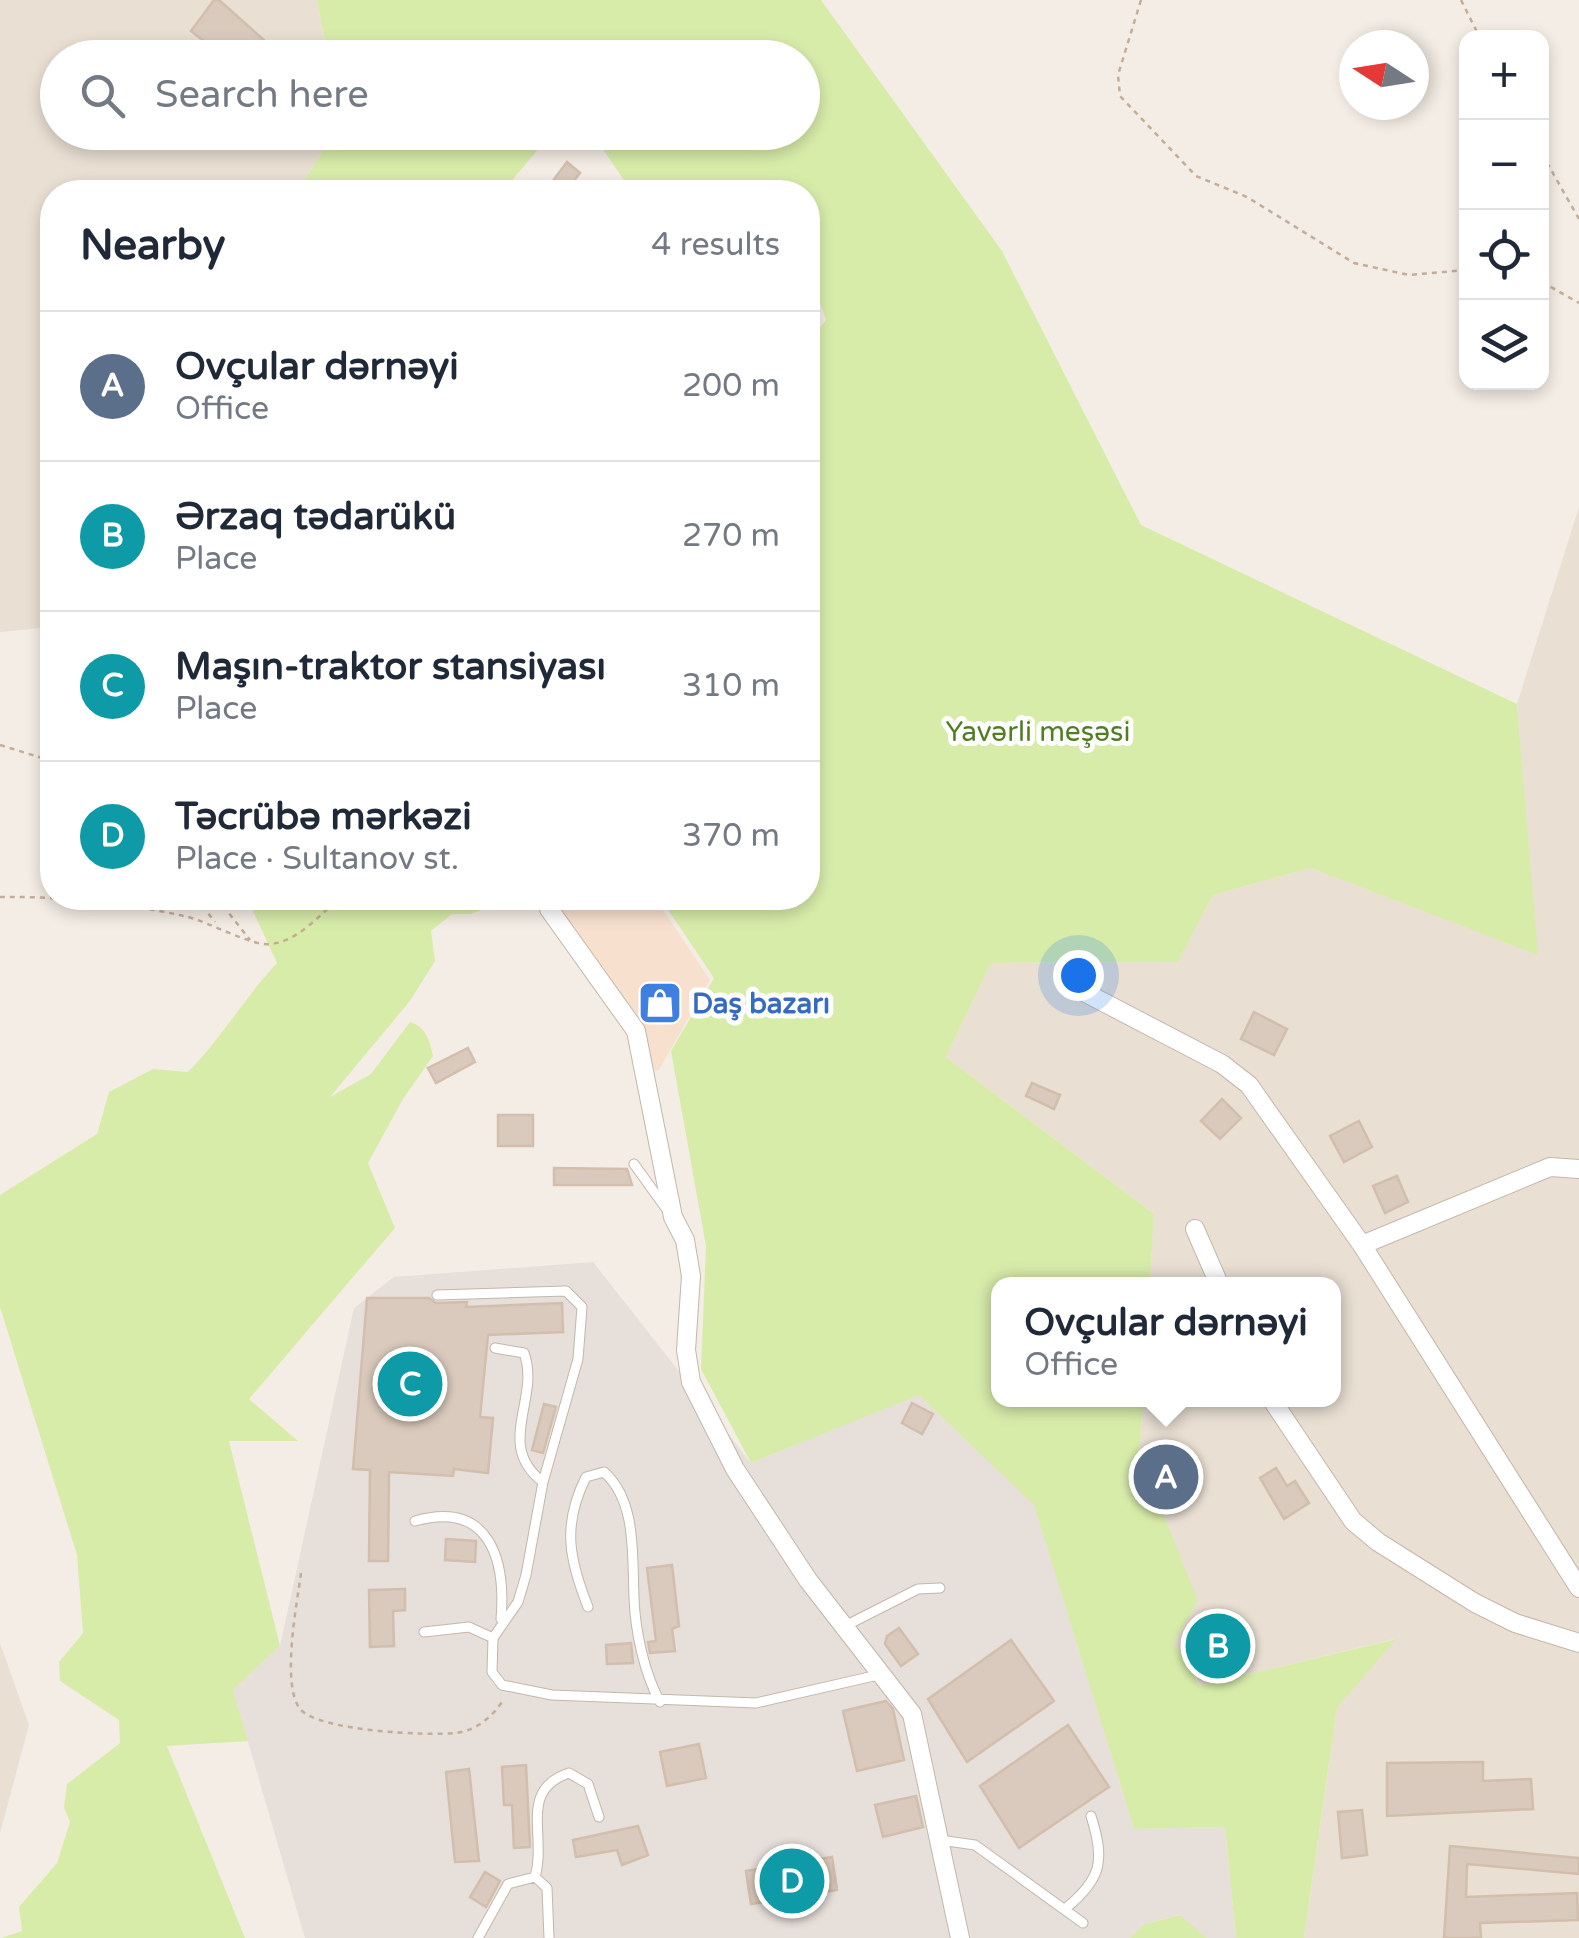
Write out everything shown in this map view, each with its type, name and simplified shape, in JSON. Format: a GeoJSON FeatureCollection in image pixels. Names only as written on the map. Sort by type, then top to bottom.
{"type":"FeatureCollection","features":[{"type":"Feature","properties":{"kind":"street"},"geometry":{"type":"LineString","coordinates":[[552,910],[636,1031],[648,1112],[673,1217],[689,1258],[686,1366],[698,1399],[735,1469],[842,1627],[878,1675],[899,1692],[912,1714],[960,1938]]}},
{"type":"Feature","properties":{"kind":"street"},"geometry":{"type":"LineString","coordinates":[[1080,990],[1222,1064],[1249,1084],[1362,1245],[1579,1588]]}},
{"type":"Feature","properties":{"kind":"street"},"geometry":{"type":"LineString","coordinates":[[1362,1245],[1550,1168],[1579,1169]]}},
{"type":"Feature","properties":{"kind":"street"},"geometry":{"type":"LineString","coordinates":[[1195,1229],[1216,1277]]}},
{"type":"Feature","properties":{"kind":"street"},"geometry":{"type":"LineString","coordinates":[[1277,1407],[1353,1521],[1378,1542],[1475,1603],[1515,1623],[1579,1644]]}},
{"type":"Feature","properties":{"kind":"lane"},"geometry":{"type":"LineString","coordinates":[[634,1164],[673,1217]]}},
{"type":"Feature","properties":{"kind":"lane"},"geometry":{"type":"LineString","coordinates":[[436,1294],[566,1291],[582,1307],[578,1358],[543,1482],[526,1574],[518,1602],[493,1638],[492,1672],[511,1689],[660,1702],[756,1703],[878,1675]]}},
{"type":"Feature","properties":{"kind":"lane"},"geometry":{"type":"LineString","coordinates":[[495,1348],[524,1352],[528,1386],[517,1443],[524,1460],[543,1482]]}},
{"type":"Feature","properties":{"kind":"lane"},"geometry":{"type":"LineString","coordinates":[[588,1606],[572,1570],[570,1515],[586,1477],[604,1472],[618,1485],[634,1551],[636,1617],[648,1681],[660,1702]]}},
{"type":"Feature","properties":{"kind":"lane"},"geometry":{"type":"LineString","coordinates":[[415,1521],[438,1514],[454,1517],[477,1528],[490,1541],[500,1566],[501,1622]]}},
{"type":"Feature","properties":{"kind":"lane"},"geometry":{"type":"LineString","coordinates":[[842,1627],[918,1589],[940,1588]]}},
{"type":"Feature","properties":{"kind":"lane"},"geometry":{"type":"LineString","coordinates":[[424,1632],[469,1627],[493,1638]]}},
{"type":"Feature","properties":{"kind":"lane"},"geometry":{"type":"LineString","coordinates":[[535,1877],[541,1856],[538,1807],[542,1788],[550,1780],[569,1772],[588,1784],[598,1817]]}},
{"type":"Feature","properties":{"kind":"lane"},"geometry":{"type":"LineString","coordinates":[[1066,1908],[1090,1888],[1098,1867],[1098,1840],[1091,1816]]}},
{"type":"Feature","properties":{"kind":"lane"},"geometry":{"type":"LineString","coordinates":[[937,1840],[976,1845],[1083,1923]]}},
{"type":"Feature","properties":{"kind":"lane"},"geometry":{"type":"LineString","coordinates":[[478,1938],[508,1884],[535,1877]]}},
{"type":"Feature","properties":{"kind":"lane"},"geometry":{"type":"LineString","coordinates":[[535,1877],[547,1888],[548,1938]]}},
{"type":"Feature","properties":{"kind":"path"},"geometry":{"type":"LineString","coordinates":[[1141,0],[1118,75],[1120,96],[1196,176],[1246,198],[1354,263],[1410,274],[1459,270]]}},
{"type":"Feature","properties":{"kind":"path"},"geometry":{"type":"LineString","coordinates":[[1462,0],[1476,30]]}},
{"type":"Feature","properties":{"kind":"path"},"geometry":{"type":"LineString","coordinates":[[1549,166],[1579,219]]}},
{"type":"Feature","properties":{"kind":"path"},"geometry":{"type":"LineString","coordinates":[[1549,286],[1579,303]]}},
{"type":"Feature","properties":{"kind":"path"},"geometry":{"type":"LineString","coordinates":[[0,745],[40,757]]}},
{"type":"Feature","properties":{"kind":"path"},"geometry":{"type":"LineString","coordinates":[[0,897],[40,901]]}},
{"type":"Feature","properties":{"kind":"path"},"geometry":{"type":"LineString","coordinates":[[138,910],[216,924],[252,942],[272,944],[302,932],[327,910]]}},
{"type":"Feature","properties":{"kind":"path"},"geometry":{"type":"LineString","coordinates":[[205,910],[216,924]]}},
{"type":"Feature","properties":{"kind":"path"},"geometry":{"type":"LineString","coordinates":[[227,910],[252,942]]}},
{"type":"Feature","properties":{"kind":"path"},"geometry":{"type":"LineString","coordinates":[[302,1573],[291,1689],[300,1709],[316,1720],[382,1730],[458,1733],[484,1723],[511,1689]]}},
{"type":"Feature","properties":{"kind":"shaded area"},"geometry":{"type":"Polygon","coordinates":[[[0,0],[317,0],[325,40],[40,40],[40,150],[323,150],[305,180],[40,180],[40,628],[0,632],[0,0]]]}},
{"type":"Feature","properties":{"kind":"shaded area"},"geometry":{"type":"Polygon","coordinates":[[[1579,507],[1579,1938],[1304,1938],[1337,1708],[1394,1639],[1201,1686],[1174,1642],[1197,1600],[1139,1454],[1142,1407],[1341,1407],[1341,1277],[1150,1277],[1154,1214],[946,1057],[991,963],[1178,962],[1213,895],[1311,868],[1537,954],[1517,704],[1579,507]]]}},
{"type":"Feature","properties":{"kind":"shaded area","name":"Daş bazarı"},"geometry":{"type":"Polygon","coordinates":[[[663,910],[710,980],[659,1070],[649,1071],[557,912],[663,910]]]}},
{"type":"Feature","properties":{"kind":"shaded area"},"geometry":{"type":"Polygon","coordinates":[[[593,1262],[751,1463],[918,1394],[1034,1504],[1134,1829],[1225,1827],[1236,1938],[1207,1938],[1179,1915],[1144,1924],[1130,1938],[305,1938],[233,1690],[280,1646],[354,1308],[394,1277],[593,1262]]]}},
{"type":"Feature","properties":{"kind":"shaded area"},"geometry":{"type":"Polygon","coordinates":[[[0,1643],[29,1725],[0,1833],[0,1643]]]}},
{"type":"Feature","properties":{"kind":"green space","name":"Yavərli meşəsi"},"geometry":{"type":"Polygon","coordinates":[[[317,0],[821,0],[1002,251],[1141,525],[1517,704],[1538,955],[1311,868],[1213,895],[1178,962],[991,963],[946,1057],[1154,1214],[1150,1277],[991,1277],[991,1407],[1142,1407],[1139,1454],[1198,1601],[1174,1642],[1200,1686],[1396,1639],[1337,1708],[1304,1938],[1236,1938],[1225,1827],[1134,1829],[1034,1505],[919,1395],[751,1463],[701,1369],[706,1246],[671,1051],[714,978],[668,910],[820,910],[820,328],[826,320],[820,303],[820,180],[624,180],[604,150],[820,150],[820,40],[325,40],[317,0]]]}},
{"type":"Feature","properties":{"kind":"green space"},"geometry":{"type":"Polygon","coordinates":[[[323,150],[538,150],[512,180],[304,180],[323,150]]]}},
{"type":"Feature","properties":{"kind":"green space"},"geometry":{"type":"Polygon","coordinates":[[[253,910],[481,910],[452,914],[431,931],[435,961],[410,1001],[330,1097],[371,1074],[410,1022],[424,1031],[433,1056],[403,1099],[368,1163],[395,1228],[249,1399],[298,1441],[229,1441],[280,1646],[233,1690],[248,1741],[167,1746],[245,1938],[1,1938],[22,1931],[19,1907],[57,1863],[70,1822],[64,1808],[67,1784],[120,1743],[119,1720],[60,1681],[59,1662],[83,1633],[77,1555],[0,1307],[0,1195],[97,1134],[109,1092],[153,1069],[188,1072],[277,963],[253,910]]]}},
{"type":"Feature","properties":{"kind":"green space"},"geometry":{"type":"Polygon","coordinates":[[[1180,1915],[1207,1938],[1130,1938],[1144,1924],[1180,1915]]]}},
{"type":"Feature","properties":{"kind":"building"},"geometry":{"type":"Polygon","coordinates":[[[214,0],[219,0],[264,40],[202,40],[191,31],[214,0]]]}},
{"type":"Feature","properties":{"kind":"building"},"geometry":{"type":"Polygon","coordinates":[[[567,162],[580,173],[574,180],[554,180],[567,162]]]}},
{"type":"Feature","properties":{"kind":"building"},"geometry":{"type":"Polygon","coordinates":[[[1254,1012],[1287,1029],[1274,1055],[1241,1039],[1254,1012]]]}},
{"type":"Feature","properties":{"kind":"building"},"geometry":{"type":"Polygon","coordinates":[[[468,1048],[475,1062],[436,1083],[428,1068],[468,1048]]]}},
{"type":"Feature","properties":{"kind":"building"},"geometry":{"type":"Polygon","coordinates":[[[1032,1083],[1060,1095],[1054,1109],[1026,1096],[1032,1083]]]}},
{"type":"Feature","properties":{"kind":"building"},"geometry":{"type":"Polygon","coordinates":[[[1222,1099],[1241,1118],[1220,1139],[1201,1121],[1222,1099]]]}},
{"type":"Feature","properties":{"kind":"building"},"geometry":{"type":"Polygon","coordinates":[[[498,1115],[533,1115],[533,1146],[498,1146],[498,1115]]]}},
{"type":"Feature","properties":{"kind":"building"},"geometry":{"type":"Polygon","coordinates":[[[1359,1121],[1372,1147],[1344,1162],[1330,1136],[1359,1121]]]}},
{"type":"Feature","properties":{"kind":"building"},"geometry":{"type":"Polygon","coordinates":[[[554,1168],[627,1169],[632,1185],[554,1185],[554,1168]]]}},
{"type":"Feature","properties":{"kind":"building"},"geometry":{"type":"Polygon","coordinates":[[[1397,1176],[1408,1202],[1385,1213],[1373,1186],[1397,1176]]]}},
{"type":"Feature","properties":{"kind":"building"},"geometry":{"type":"Polygon","coordinates":[[[367,1298],[429,1298],[436,1303],[467,1302],[466,1307],[562,1303],[563,1332],[488,1335],[480,1417],[493,1418],[488,1473],[454,1469],[453,1476],[389,1472],[388,1561],[369,1561],[370,1470],[353,1469],[367,1298]]]}},
{"type":"Feature","properties":{"kind":"building"},"geometry":{"type":"Polygon","coordinates":[[[912,1403],[933,1414],[922,1434],[902,1423],[912,1403]]]}},
{"type":"Feature","properties":{"kind":"building"},"geometry":{"type":"Polygon","coordinates":[[[544,1404],[556,1407],[543,1453],[532,1450],[544,1404]]]}},
{"type":"Feature","properties":{"kind":"building"},"geometry":{"type":"Polygon","coordinates":[[[1168,1459],[1184,1483],[1163,1497],[1149,1471],[1168,1459]]]}},
{"type":"Feature","properties":{"kind":"building"},"geometry":{"type":"Polygon","coordinates":[[[1276,1468],[1287,1486],[1295,1481],[1309,1503],[1284,1519],[1260,1478],[1276,1468]]]}},
{"type":"Feature","properties":{"kind":"building"},"geometry":{"type":"Polygon","coordinates":[[[446,1539],[476,1541],[475,1562],[445,1560],[446,1539]]]}},
{"type":"Feature","properties":{"kind":"building"},"geometry":{"type":"Polygon","coordinates":[[[672,1565],[679,1626],[672,1629],[675,1651],[650,1653],[648,1642],[656,1641],[647,1568],[672,1565]]]}},
{"type":"Feature","properties":{"kind":"building"},"geometry":{"type":"Polygon","coordinates":[[[405,1589],[405,1610],[393,1611],[394,1646],[370,1647],[369,1590],[405,1589]]]}},
{"type":"Feature","properties":{"kind":"building"},"geometry":{"type":"Polygon","coordinates":[[[1229,1621],[1243,1652],[1208,1671],[1192,1640],[1229,1621]]]}},
{"type":"Feature","properties":{"kind":"building"},"geometry":{"type":"Polygon","coordinates":[[[899,1628],[918,1654],[901,1666],[885,1644],[887,1636],[899,1628]]]}},
{"type":"Feature","properties":{"kind":"building"},"geometry":{"type":"Polygon","coordinates":[[[1011,1640],[1054,1701],[967,1762],[928,1699],[1011,1640]]]}},
{"type":"Feature","properties":{"kind":"building"},"geometry":{"type":"Polygon","coordinates":[[[631,1643],[633,1663],[607,1664],[606,1645],[631,1643]]]}},
{"type":"Feature","properties":{"kind":"building"},"geometry":{"type":"Polygon","coordinates":[[[886,1701],[893,1709],[904,1760],[857,1771],[843,1711],[886,1701]]]}},
{"type":"Feature","properties":{"kind":"building"},"geometry":{"type":"Polygon","coordinates":[[[1068,1725],[1109,1787],[1019,1848],[980,1786],[1068,1725]]]}},
{"type":"Feature","properties":{"kind":"building"},"geometry":{"type":"Polygon","coordinates":[[[699,1744],[706,1778],[667,1786],[660,1752],[699,1744]]]}},
{"type":"Feature","properties":{"kind":"building"},"geometry":{"type":"Polygon","coordinates":[[[1483,1762],[1483,1781],[1531,1779],[1533,1809],[1387,1816],[1387,1763],[1483,1762]]]}},
{"type":"Feature","properties":{"kind":"building"},"geometry":{"type":"Polygon","coordinates":[[[526,1765],[530,1847],[514,1848],[512,1805],[504,1805],[502,1767],[526,1765]]]}},
{"type":"Feature","properties":{"kind":"building"},"geometry":{"type":"Polygon","coordinates":[[[469,1769],[479,1861],[455,1862],[446,1772],[469,1769]]]}},
{"type":"Feature","properties":{"kind":"building"},"geometry":{"type":"Polygon","coordinates":[[[916,1796],[923,1827],[883,1837],[875,1805],[916,1796]]]}},
{"type":"Feature","properties":{"kind":"building"},"geometry":{"type":"Polygon","coordinates":[[[1362,1810],[1367,1855],[1342,1858],[1338,1812],[1362,1810]]]}},
{"type":"Feature","properties":{"kind":"building"},"geometry":{"type":"Polygon","coordinates":[[[638,1826],[648,1855],[622,1865],[617,1850],[576,1857],[573,1840],[638,1826]]]}},
{"type":"Feature","properties":{"kind":"building"},"geometry":{"type":"Polygon","coordinates":[[[1450,1846],[1579,1858],[1579,1874],[1467,1864],[1466,1897],[1577,1893],[1578,1920],[1480,1923],[1481,1938],[1444,1938],[1450,1846]]]}},
{"type":"Feature","properties":{"kind":"building"},"geometry":{"type":"Polygon","coordinates":[[[832,1857],[837,1890],[751,1904],[746,1871],[832,1857]]]}},
{"type":"Feature","properties":{"kind":"building"},"geometry":{"type":"Polygon","coordinates":[[[485,1872],[500,1881],[486,1907],[470,1897],[485,1872]]]}},
{"type":"Feature","properties":{"kind":"place","name":"Daş bazarı"},"geometry":{"type":"Point","coordinates":[660,1003]}},
{"type":"Feature","properties":{"kind":"place","name":"Maşın-traktor stansiyası"},"geometry":{"type":"Point","coordinates":[410,1384]}},
{"type":"Feature","properties":{"kind":"place","name":"Ovçular dərnəyi"},"geometry":{"type":"Point","coordinates":[1166,1477]}},
{"type":"Feature","properties":{"kind":"place","name":"Ərzaq tədarükü"},"geometry":{"type":"Point","coordinates":[1218,1646]}},
{"type":"Feature","properties":{"kind":"place","name":"Təcrübə mərkəzi"},"geometry":{"type":"Point","coordinates":[792,1881]}}]}
